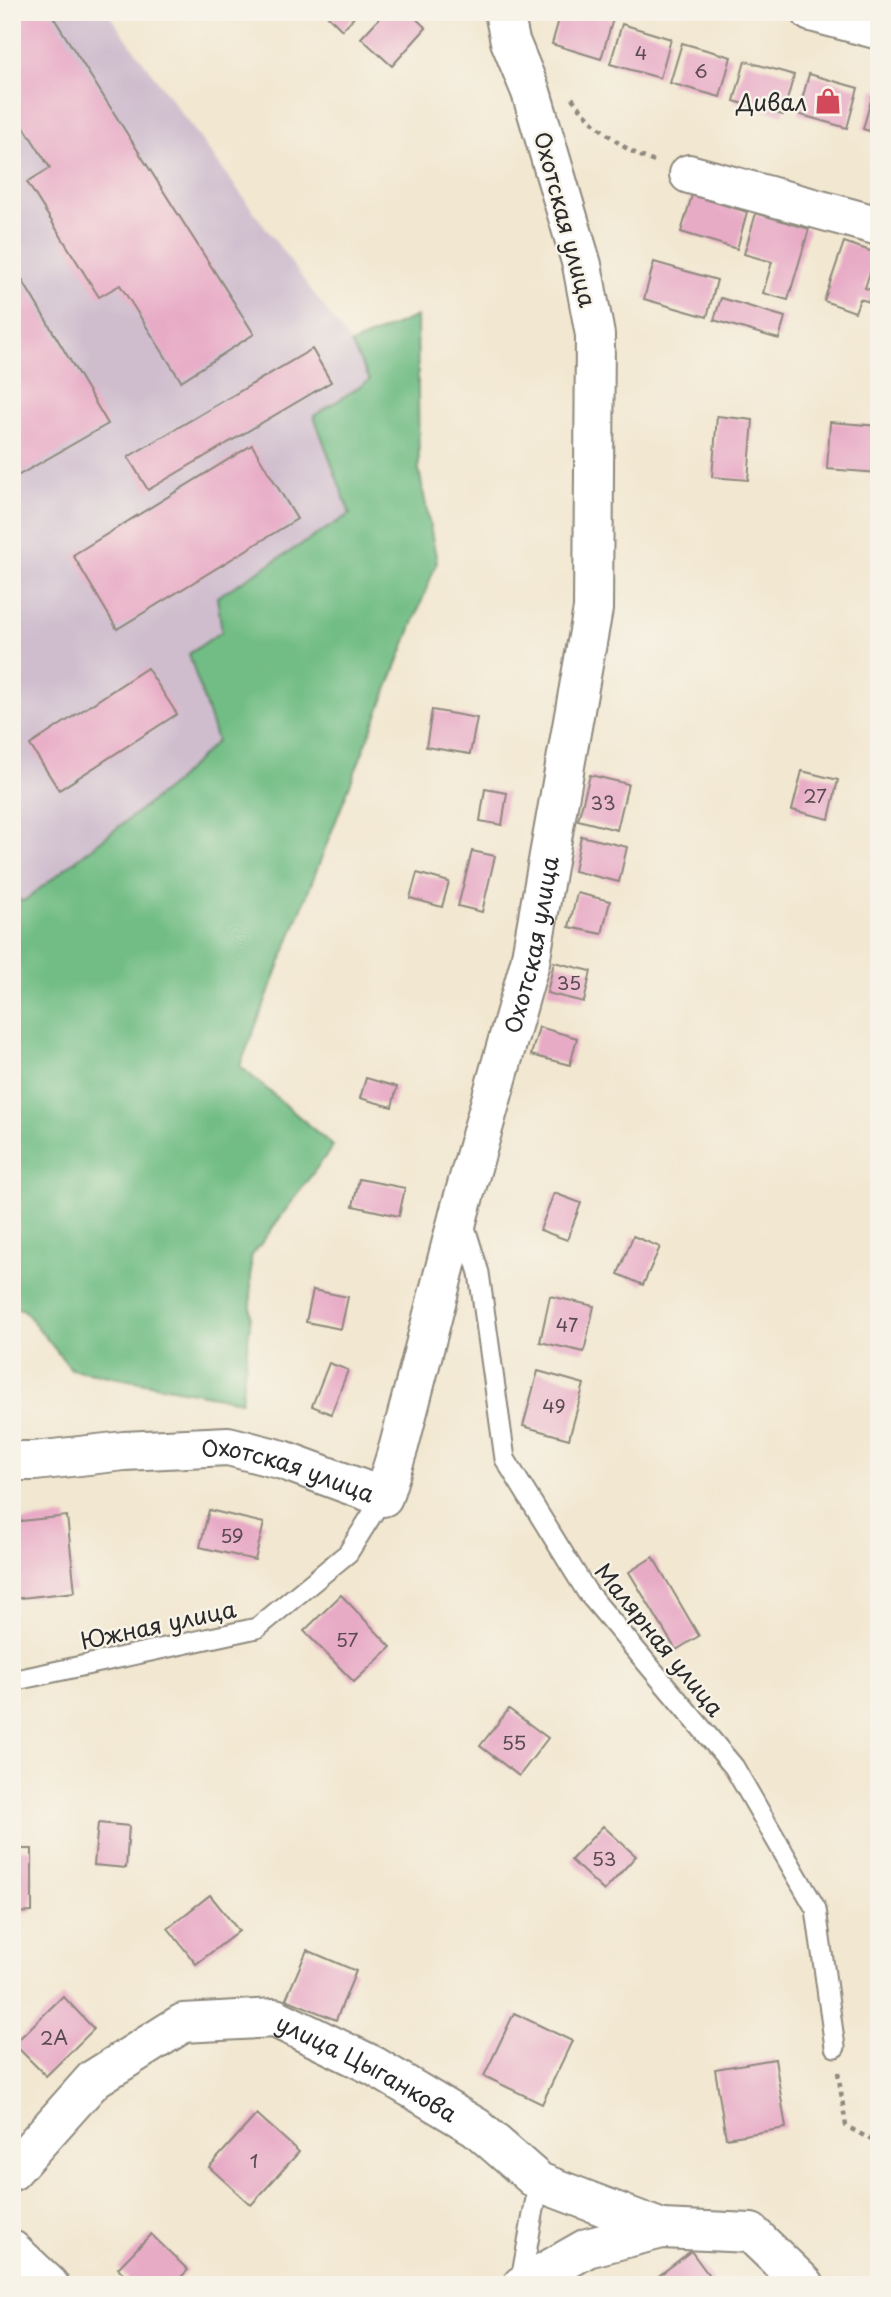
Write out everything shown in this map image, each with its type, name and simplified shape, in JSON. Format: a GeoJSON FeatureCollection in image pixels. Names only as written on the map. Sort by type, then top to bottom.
{"type":"FeatureCollection","features":[{"type":"Feature","properties":{"kind":"street","name":"Охотская улица"},"geometry":{"type":"LineString","coordinates":[[12,1461],[36,1461],[124,1451],[228,1446],[283,1460],[383,1497],[399,1447],[460,1210],[530,962],[593,608],[595,335],[582,265],[531,92],[510,41],[504,12]]}},
{"type":"Feature","properties":{"kind":"street"},"geometry":{"type":"LineString","coordinates":[[811,12],[879,30]]}},
{"type":"Feature","properties":{"kind":"street"},"geometry":{"type":"LineString","coordinates":[[689,174],[879,226]]}},
{"type":"Feature","properties":{"kind":"street","name":"улица Цыганкова"},"geometry":{"type":"LineString","coordinates":[[12,2171],[94,2079],[183,2023],[275,2018],[373,2066],[477,2127],[539,2182],[662,2229]]}},
{"type":"Feature","properties":{"kind":"street"},"geometry":{"type":"LineString","coordinates":[[521,2285],[587,2248],[662,2229],[751,2233],[805,2285]]}},
{"type":"Feature","properties":{"kind":"street"},"geometry":{"type":"LineString","coordinates":[[12,2250],[49,2285]]}},
{"type":"Feature","properties":{"kind":"lane","name":"Малярная улица"},"geometry":{"type":"LineString","coordinates":[[460,1210],[479,1273],[505,1459],[587,1592],[734,1768],[816,1909],[835,2047]]}},
{"type":"Feature","properties":{"kind":"lane","name":"Южная улица"},"geometry":{"type":"LineString","coordinates":[[12,1681],[257,1628],[348,1553],[383,1497]]}},
{"type":"Feature","properties":{"kind":"lane"},"geometry":{"type":"LineString","coordinates":[[521,2285],[539,2182]]}},
{"type":"Feature","properties":{"kind":"path"},"geometry":{"type":"LineString","coordinates":[[567,92],[609,136],[645,159],[689,174]]}},
{"type":"Feature","properties":{"kind":"path"},"geometry":{"type":"LineString","coordinates":[[835,2047],[846,2126],[879,2144]]}},
{"type":"Feature","properties":{"kind":"shaded area"},"geometry":{"type":"Polygon","coordinates":[[[12,12],[107,12],[351,344],[370,380],[315,416],[350,514],[217,597],[222,631],[189,654],[217,741],[172,785],[24,902],[12,899],[12,12]]]}},
{"type":"Feature","properties":{"kind":"green space"},"geometry":{"type":"Polygon","coordinates":[[[417,316],[419,470],[437,562],[240,1066],[333,1146],[251,1257],[251,1316],[241,1401],[71,1369],[23,1309],[12,1309],[12,899],[24,901],[172,785],[217,741],[189,654],[222,631],[217,597],[350,514],[314,416],[370,380],[351,344],[417,316]]]}},
{"type":"Feature","properties":{"kind":"building"},"geometry":{"type":"Polygon","coordinates":[[[12,12],[50,12],[254,334],[181,381],[120,285],[99,297],[27,182],[50,168],[12,108],[12,77],[16,75],[12,69],[12,12]]]}},
{"type":"Feature","properties":{"kind":"building"},"geometry":{"type":"Polygon","coordinates":[[[324,12],[359,12],[342,30],[324,12]]]}},
{"type":"Feature","properties":{"kind":"building"},"geometry":{"type":"Polygon","coordinates":[[[385,12],[409,12],[426,28],[392,66],[361,38],[385,12]]]}},
{"type":"Feature","properties":{"kind":"building"},"geometry":{"type":"Polygon","coordinates":[[[561,12],[589,12],[613,19],[601,59],[552,44],[561,12]]]}},
{"type":"Feature","properties":{"kind":"building"},"geometry":{"type":"Polygon","coordinates":[[[622,24],[671,39],[660,78],[610,64],[622,24]]]}},
{"type":"Feature","properties":{"kind":"building"},"geometry":{"type":"Polygon","coordinates":[[[682,43],[731,57],[720,97],[670,83],[682,43]]]}},
{"type":"Feature","properties":{"kind":"building"},"geometry":{"type":"Polygon","coordinates":[[[745,61],[794,75],[783,115],[734,101],[745,61]]]}},
{"type":"Feature","properties":{"kind":"building","name":"Дивал"},"geometry":{"type":"Polygon","coordinates":[[[809,74],[858,88],[847,128],[798,114],[809,74]]]}},
{"type":"Feature","properties":{"kind":"building"},"geometry":{"type":"Polygon","coordinates":[[[874,89],[879,91],[879,134],[863,129],[874,89]]]}},
{"type":"Feature","properties":{"kind":"building"},"geometry":{"type":"Polygon","coordinates":[[[692,195],[747,212],[737,249],[681,232],[692,195]]]}},
{"type":"Feature","properties":{"kind":"building"},"geometry":{"type":"Polygon","coordinates":[[[756,213],[809,229],[788,300],[763,293],[772,262],[744,254],[756,213]]]}},
{"type":"Feature","properties":{"kind":"building"},"geometry":{"type":"Polygon","coordinates":[[[844,242],[876,253],[865,288],[873,290],[879,275],[879,305],[860,299],[855,312],[824,301],[844,242]]]}},
{"type":"Feature","properties":{"kind":"building"},"geometry":{"type":"Polygon","coordinates":[[[654,262],[717,280],[707,317],[644,299],[654,262]]]}},
{"type":"Feature","properties":{"kind":"building"},"geometry":{"type":"Polygon","coordinates":[[[12,263],[108,424],[12,479],[12,263]]]}},
{"type":"Feature","properties":{"kind":"building"},"geometry":{"type":"Polygon","coordinates":[[[721,298],[785,317],[779,339],[714,320],[721,298]]]}},
{"type":"Feature","properties":{"kind":"building"},"geometry":{"type":"Polygon","coordinates":[[[312,349],[331,382],[148,490],[128,457],[312,349]]]}},
{"type":"Feature","properties":{"kind":"building"},"geometry":{"type":"Polygon","coordinates":[[[717,416],[753,420],[748,480],[712,477],[717,416]]]}},
{"type":"Feature","properties":{"kind":"building"},"geometry":{"type":"Polygon","coordinates":[[[830,422],[879,426],[879,473],[827,469],[830,422]]]}},
{"type":"Feature","properties":{"kind":"building"},"geometry":{"type":"Polygon","coordinates":[[[252,445],[297,519],[117,629],[73,555],[252,445]]]}},
{"type":"Feature","properties":{"kind":"building"},"geometry":{"type":"Polygon","coordinates":[[[147,668],[177,714],[59,790],[30,745],[147,668]]]}},
{"type":"Feature","properties":{"kind":"building"},"geometry":{"type":"Polygon","coordinates":[[[432,710],[477,718],[470,754],[426,747],[432,710]]]}},
{"type":"Feature","properties":{"kind":"building"},"geometry":{"type":"Polygon","coordinates":[[[802,771],[838,780],[829,819],[792,810],[802,771]]]}},
{"type":"Feature","properties":{"kind":"building"},"geometry":{"type":"Polygon","coordinates":[[[590,775],[628,784],[617,830],[578,820],[590,775]]]}},
{"type":"Feature","properties":{"kind":"building"},"geometry":{"type":"Polygon","coordinates":[[[485,789],[507,793],[502,825],[480,821],[485,789]]]}},
{"type":"Feature","properties":{"kind":"building"},"geometry":{"type":"Polygon","coordinates":[[[581,836],[627,847],[619,882],[574,871],[581,836]]]}},
{"type":"Feature","properties":{"kind":"building"},"geometry":{"type":"Polygon","coordinates":[[[472,851],[495,856],[482,912],[458,906],[472,851]]]}},
{"type":"Feature","properties":{"kind":"building"},"geometry":{"type":"Polygon","coordinates":[[[417,873],[449,882],[442,907],[410,898],[417,873]]]}},
{"type":"Feature","properties":{"kind":"building"},"geometry":{"type":"Polygon","coordinates":[[[577,893],[610,901],[602,934],[569,927],[577,893]]]}},
{"type":"Feature","properties":{"kind":"building"},"geometry":{"type":"Polygon","coordinates":[[[554,962],[591,971],[584,1002],[547,993],[554,962]]]}},
{"type":"Feature","properties":{"kind":"building"},"geometry":{"type":"Polygon","coordinates":[[[539,1027],[577,1038],[570,1065],[531,1055],[539,1027]]]}},
{"type":"Feature","properties":{"kind":"building"},"geometry":{"type":"Polygon","coordinates":[[[366,1078],[397,1087],[392,1107],[360,1098],[366,1078]]]}},
{"type":"Feature","properties":{"kind":"building"},"geometry":{"type":"Polygon","coordinates":[[[359,1179],[405,1188],[399,1216],[353,1206],[359,1179]]]}},
{"type":"Feature","properties":{"kind":"building"},"geometry":{"type":"Polygon","coordinates":[[[554,1193],[581,1203],[567,1240],[540,1230],[554,1193]]]}},
{"type":"Feature","properties":{"kind":"building"},"geometry":{"type":"Polygon","coordinates":[[[633,1236],[660,1247],[643,1285],[618,1274],[633,1236]]]}},
{"type":"Feature","properties":{"kind":"building"},"geometry":{"type":"Polygon","coordinates":[[[313,1290],[348,1297],[341,1329],[306,1322],[313,1290]]]}},
{"type":"Feature","properties":{"kind":"building"},"geometry":{"type":"Polygon","coordinates":[[[550,1296],[594,1306],[584,1352],[540,1342],[550,1296]]]}},
{"type":"Feature","properties":{"kind":"building"},"geometry":{"type":"Polygon","coordinates":[[[329,1363],[348,1370],[331,1414],[312,1406],[329,1363]]]}},
{"type":"Feature","properties":{"kind":"building"},"geometry":{"type":"Polygon","coordinates":[[[538,1371],[584,1384],[569,1439],[523,1426],[538,1371]]]}},
{"type":"Feature","properties":{"kind":"building"},"geometry":{"type":"Polygon","coordinates":[[[209,1510],[264,1523],[255,1560],[200,1547],[209,1510]]]}},
{"type":"Feature","properties":{"kind":"building"},"geometry":{"type":"Polygon","coordinates":[[[67,1516],[75,1592],[12,1599],[12,1522],[67,1516]]]}},
{"type":"Feature","properties":{"kind":"building"},"geometry":{"type":"Polygon","coordinates":[[[653,1557],[699,1636],[676,1650],[629,1572],[653,1557]]]}},
{"type":"Feature","properties":{"kind":"building"},"geometry":{"type":"Polygon","coordinates":[[[341,1595],[391,1647],[354,1682],[304,1631],[341,1595]]]}},
{"type":"Feature","properties":{"kind":"building"},"geometry":{"type":"Polygon","coordinates":[[[509,1709],[548,1738],[519,1776],[480,1746],[509,1709]]]}},
{"type":"Feature","properties":{"kind":"building"},"geometry":{"type":"Polygon","coordinates":[[[98,1823],[129,1826],[126,1868],[94,1865],[98,1823]]]}},
{"type":"Feature","properties":{"kind":"building"},"geometry":{"type":"Polygon","coordinates":[[[603,1826],[636,1856],[604,1891],[571,1860],[603,1826]]]}},
{"type":"Feature","properties":{"kind":"building"},"geometry":{"type":"Polygon","coordinates":[[[12,1849],[32,1849],[32,1912],[12,1913],[12,1849]]]}},
{"type":"Feature","properties":{"kind":"building"},"geometry":{"type":"Polygon","coordinates":[[[210,1895],[239,1931],[196,1964],[168,1928],[210,1895]]]}},
{"type":"Feature","properties":{"kind":"building"},"geometry":{"type":"Polygon","coordinates":[[[307,1950],[356,1971],[336,2020],[286,1999],[307,1950]]]}},
{"type":"Feature","properties":{"kind":"building"},"geometry":{"type":"Polygon","coordinates":[[[63,1996],[94,2029],[46,2076],[14,2044],[63,1996]]]}},
{"type":"Feature","properties":{"kind":"building"},"geometry":{"type":"Polygon","coordinates":[[[514,2013],[572,2041],[542,2104],[484,2076],[514,2013]]]}},
{"type":"Feature","properties":{"kind":"building"},"geometry":{"type":"Polygon","coordinates":[[[775,2059],[786,2128],[726,2138],[715,2069],[775,2059]]]}},
{"type":"Feature","properties":{"kind":"building"},"geometry":{"type":"Polygon","coordinates":[[[257,2114],[299,2152],[251,2205],[209,2167],[257,2114]]]}},
{"type":"Feature","properties":{"kind":"building"},"geometry":{"type":"Polygon","coordinates":[[[151,2234],[188,2270],[173,2285],[134,2285],[118,2268],[151,2234]]]}},
{"type":"Feature","properties":{"kind":"building"},"geometry":{"type":"Polygon","coordinates":[[[691,2251],[716,2285],[661,2285],[656,2278],[691,2251]]]}},
{"type":"Feature","properties":{"kind":"place","name":"Дивал"},"geometry":{"type":"Point","coordinates":[828,101]}}]}
